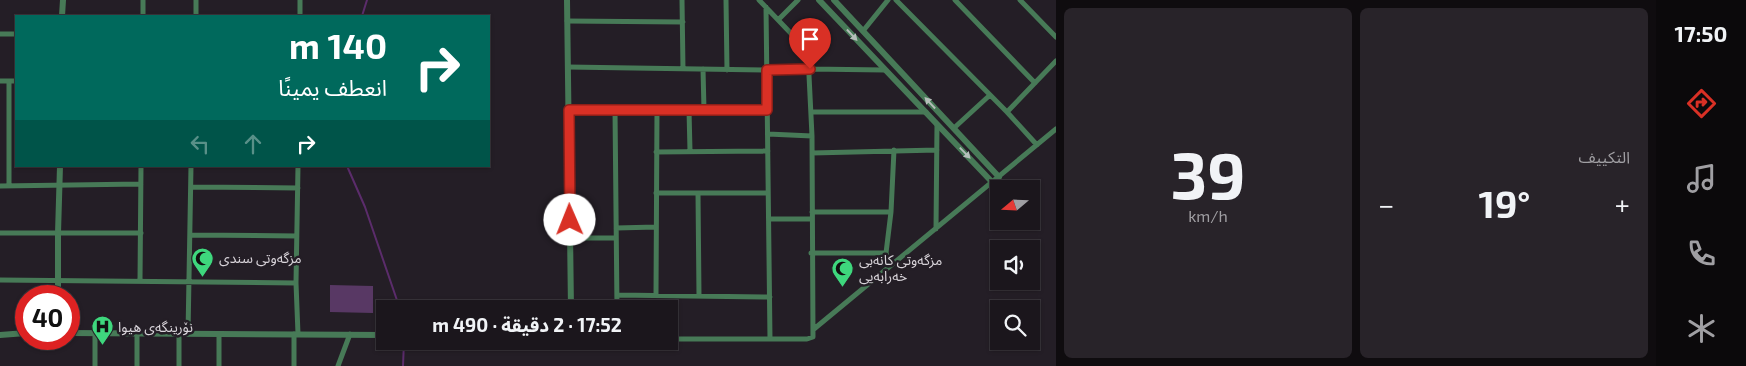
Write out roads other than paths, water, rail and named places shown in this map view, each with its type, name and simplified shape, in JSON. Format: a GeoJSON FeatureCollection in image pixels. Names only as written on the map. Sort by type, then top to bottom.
{"type":"FeatureCollection","features":[{"type":"Feature","properties":{"kind":"street"},"geometry":{"type":"LineString","coordinates":[[62,15],[63,0]]}},
{"type":"Feature","properties":{"kind":"street"},"geometry":{"type":"LineString","coordinates":[[143,0],[143,15]]}},
{"type":"Feature","properties":{"kind":"street"},"geometry":{"type":"LineString","coordinates":[[196,0],[196,15]]}},
{"type":"Feature","properties":{"kind":"street"},"geometry":{"type":"LineString","coordinates":[[300,0],[300,15]]}},
{"type":"Feature","properties":{"kind":"street"},"geometry":{"type":"LineString","coordinates":[[567,0],[571,300]]}},
{"type":"Feature","properties":{"kind":"street"},"geometry":{"type":"LineString","coordinates":[[682,0],[683,69]]}},
{"type":"Feature","properties":{"kind":"street"},"geometry":{"type":"LineString","coordinates":[[726,0],[727,70]]}},
{"type":"Feature","properties":{"kind":"street"},"geometry":{"type":"LineString","coordinates":[[678,339],[807,340],[813,336],[812,112],[808,55],[779,19],[759,0]]}},
{"type":"Feature","properties":{"kind":"street"},"geometry":{"type":"LineString","coordinates":[[779,19],[798,0]]}},
{"type":"Feature","properties":{"kind":"street"},"geometry":{"type":"LineString","coordinates":[[819,0],[990,180]]}},
{"type":"Feature","properties":{"kind":"street"},"geometry":{"type":"LineString","coordinates":[[834,0],[999,177]]}},
{"type":"Feature","properties":{"kind":"street"},"geometry":{"type":"LineString","coordinates":[[863,31],[888,0]]}},
{"type":"Feature","properties":{"kind":"street"},"geometry":{"type":"LineString","coordinates":[[896,0],[1037,145]]}},
{"type":"Feature","properties":{"kind":"street"},"geometry":{"type":"LineString","coordinates":[[955,0],[1035,83]]}},
{"type":"Feature","properties":{"kind":"street"},"geometry":{"type":"LineString","coordinates":[[1020,0],[1055,35]]}},
{"type":"Feature","properties":{"kind":"street"},"geometry":{"type":"LineString","coordinates":[[766,7],[770,339]]}},
{"type":"Feature","properties":{"kind":"street"},"geometry":{"type":"LineString","coordinates":[[568,21],[682,22]]}},
{"type":"Feature","properties":{"kind":"street"},"geometry":{"type":"LineString","coordinates":[[0,34],[15,34]]}},
{"type":"Feature","properties":{"kind":"street"},"geometry":{"type":"LineString","coordinates":[[1006,112],[1056,61]]}},
{"type":"Feature","properties":{"kind":"street"},"geometry":{"type":"LineString","coordinates":[[568,67],[885,70]]}},
{"type":"Feature","properties":{"kind":"street"},"geometry":{"type":"LineString","coordinates":[[703,69],[704,110]]}},
{"type":"Feature","properties":{"kind":"street"},"geometry":{"type":"LineString","coordinates":[[8,186],[9,81]]}},
{"type":"Feature","properties":{"kind":"street"},"geometry":{"type":"LineString","coordinates":[[0,82],[15,81]]}},
{"type":"Feature","properties":{"kind":"street"},"geometry":{"type":"LineString","coordinates":[[954,128],[990,95]]}},
{"type":"Feature","properties":{"kind":"street"},"geometry":{"type":"LineString","coordinates":[[569,110],[767,110]]}},
{"type":"Feature","properties":{"kind":"street"},"geometry":{"type":"LineString","coordinates":[[615,110],[617,300]]}},
{"type":"Feature","properties":{"kind":"street"},"geometry":{"type":"LineString","coordinates":[[656,110],[656,295]]}},
{"type":"Feature","properties":{"kind":"street"},"geometry":{"type":"LineString","coordinates":[[689,110],[690,151]]}},
{"type":"Feature","properties":{"kind":"street"},"geometry":{"type":"LineString","coordinates":[[812,112],[926,112]]}},
{"type":"Feature","properties":{"kind":"street"},"geometry":{"type":"LineString","coordinates":[[936,229],[937,124]]}},
{"type":"Feature","properties":{"kind":"street"},"geometry":{"type":"LineString","coordinates":[[995,180],[1056,129]]}},
{"type":"Feature","properties":{"kind":"street"},"geometry":{"type":"LineString","coordinates":[[768,134],[812,136]]}},
{"type":"Feature","properties":{"kind":"street"},"geometry":{"type":"LineString","coordinates":[[890,266],[886,253],[894,150]]}},
{"type":"Feature","properties":{"kind":"street"},"geometry":{"type":"LineString","coordinates":[[812,153],[937,150]]}},
{"type":"Feature","properties":{"kind":"street"},"geometry":{"type":"LineString","coordinates":[[656,152],[768,151]]}},
{"type":"Feature","properties":{"kind":"street"},"geometry":{"type":"LineString","coordinates":[[59,285],[60,167]]}},
{"type":"Feature","properties":{"kind":"street"},"geometry":{"type":"LineString","coordinates":[[140,281],[141,167]]}},
{"type":"Feature","properties":{"kind":"street"},"geometry":{"type":"LineString","coordinates":[[188,334],[192,167]]}},
{"type":"Feature","properties":{"kind":"street"},"geometry":{"type":"LineString","coordinates":[[294,366],[298,167]]}},
{"type":"Feature","properties":{"kind":"street"},"geometry":{"type":"LineString","coordinates":[[0,186],[141,184]]}},
{"type":"Feature","properties":{"kind":"street"},"geometry":{"type":"LineString","coordinates":[[814,329],[990,184]]}},
{"type":"Feature","properties":{"kind":"street"},"geometry":{"type":"LineString","coordinates":[[191,187],[298,188]]}},
{"type":"Feature","properties":{"kind":"street"},"geometry":{"type":"LineString","coordinates":[[656,193],[768,192]]}},
{"type":"Feature","properties":{"kind":"street"},"geometry":{"type":"LineString","coordinates":[[698,193],[699,296]]}},
{"type":"Feature","properties":{"kind":"street"},"geometry":{"type":"LineString","coordinates":[[812,212],[890,212]]}},
{"type":"Feature","properties":{"kind":"street"},"geometry":{"type":"LineString","coordinates":[[769,219],[812,219]]}},
{"type":"Feature","properties":{"kind":"street"},"geometry":{"type":"LineString","coordinates":[[616,228],[656,227]]}},
{"type":"Feature","properties":{"kind":"street"},"geometry":{"type":"LineString","coordinates":[[0,232],[141,233]]}},
{"type":"Feature","properties":{"kind":"street"},"geometry":{"type":"LineString","coordinates":[[190,235],[297,236]]}},
{"type":"Feature","properties":{"kind":"street"},"geometry":{"type":"LineString","coordinates":[[570,238],[616,238]]}},
{"type":"Feature","properties":{"kind":"street"},"geometry":{"type":"LineString","coordinates":[[812,253],[886,253]]}},
{"type":"Feature","properties":{"kind":"street"},"geometry":{"type":"LineString","coordinates":[[0,280],[296,282]]}},
{"type":"Feature","properties":{"kind":"street"},"geometry":{"type":"LineString","coordinates":[[617,294],[770,297]]}},
{"type":"Feature","properties":{"kind":"street"},"geometry":{"type":"LineString","coordinates":[[2,334],[15,333]]}},
{"type":"Feature","properties":{"kind":"street"},"geometry":{"type":"LineString","coordinates":[[80,333],[376,335]]}},
{"type":"Feature","properties":{"kind":"street"},"geometry":{"type":"LineString","coordinates":[[95,333],[95,366]]}},
{"type":"Feature","properties":{"kind":"street"},"geometry":{"type":"LineString","coordinates":[[137,334],[137,366]]}},
{"type":"Feature","properties":{"kind":"street"},"geometry":{"type":"LineString","coordinates":[[179,334],[179,366]]}},
{"type":"Feature","properties":{"kind":"street"},"geometry":{"type":"LineString","coordinates":[[338,366],[350,334]]}},
{"type":"Feature","properties":{"kind":"street"},"geometry":{"type":"LineString","coordinates":[[219,335],[220,366]]}},
{"type":"Feature","properties":{"kind":"waterway"},"geometry":{"type":"LineString","coordinates":[[362,15],[367,0]]}},
{"type":"Feature","properties":{"kind":"waterway"},"geometry":{"type":"LineString","coordinates":[[347,167],[365,207],[397,300]]}},
{"type":"Feature","properties":{"kind":"waterway"},"geometry":{"type":"LineString","coordinates":[[403,366],[404,350]]}},
{"type":"Feature","properties":{"kind":"place","name":"مزگەوتی سندی"},"geometry":{"type":"Point","coordinates":[203,277]}},
{"type":"Feature","properties":{"kind":"place","name":"مزگەوتی کانەبی خەرابەیی"},"geometry":{"type":"Point","coordinates":[843,287]}},
{"type":"Feature","properties":{"kind":"place","name":"نۆرینگەی هیوا"},"geometry":{"type":"Point","coordinates":[102,346]}}]}
